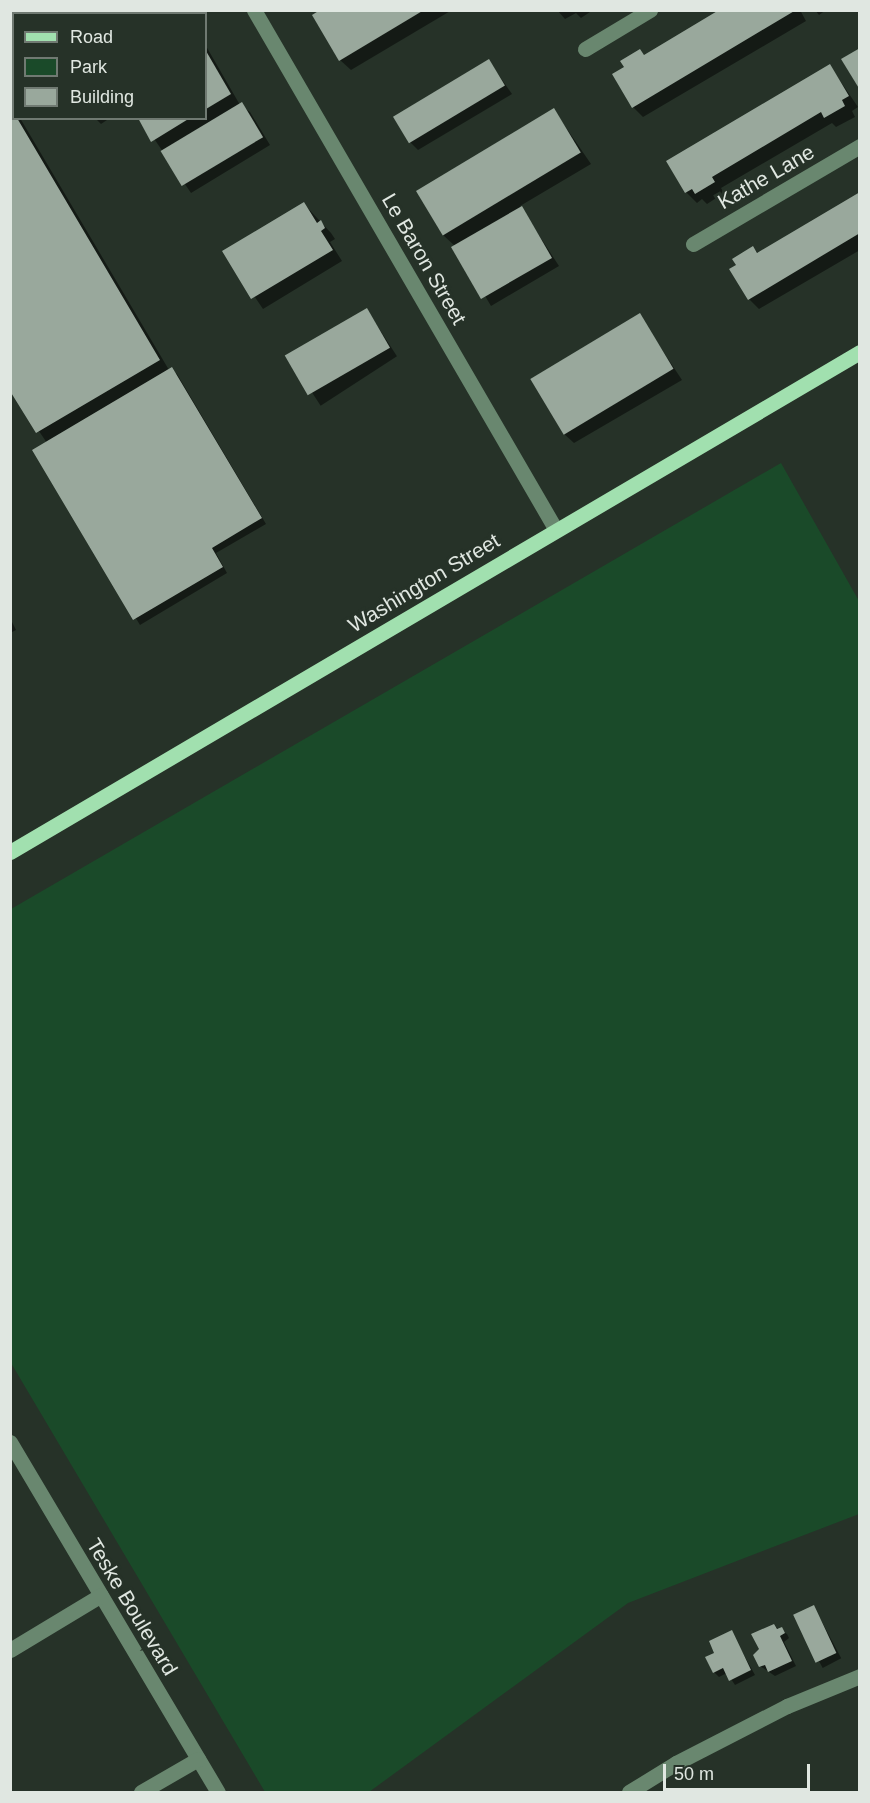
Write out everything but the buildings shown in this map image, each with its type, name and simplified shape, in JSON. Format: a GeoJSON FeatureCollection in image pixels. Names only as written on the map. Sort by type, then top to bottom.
{"type":"FeatureCollection","features":[{"type":"Feature","properties":{"kind":"main road","name":"Washington Street"},"geometry":{"type":"LineString","coordinates":[[10,852],[860,352]]}},
{"type":"Feature","properties":{"kind":"street","name":"Le Baron Street"},"geometry":{"type":"LineString","coordinates":[[254,10],[556,530]]}},
{"type":"Feature","properties":{"kind":"street"},"geometry":{"type":"LineString","coordinates":[[585,49],[650,10]]}},
{"type":"Feature","properties":{"kind":"street","name":"Kathe Lane"},"geometry":{"type":"LineString","coordinates":[[693,244],[860,147]]}},
{"type":"Feature","properties":{"kind":"street","name":"Teske Boulevard"},"geometry":{"type":"LineString","coordinates":[[10,1442],[16,1462],[101,1595],[218,1792]]}},
{"type":"Feature","properties":{"kind":"street"},"geometry":{"type":"LineString","coordinates":[[10,1650],[101,1595]]}},
{"type":"Feature","properties":{"kind":"street"},"geometry":{"type":"LineString","coordinates":[[629,1792],[676,1763],[787,1706],[860,1676]]}},
{"type":"Feature","properties":{"kind":"street"},"geometry":{"type":"LineString","coordinates":[[141,1792],[198,1759]]}},
{"type":"Feature","properties":{"kind":"green space"},"geometry":{"type":"Polygon","coordinates":[[[781,463],[859,601],[859,1514],[628,1603],[369,1792],[265,1792],[11,1363],[11,909],[781,463]]]}}]}
